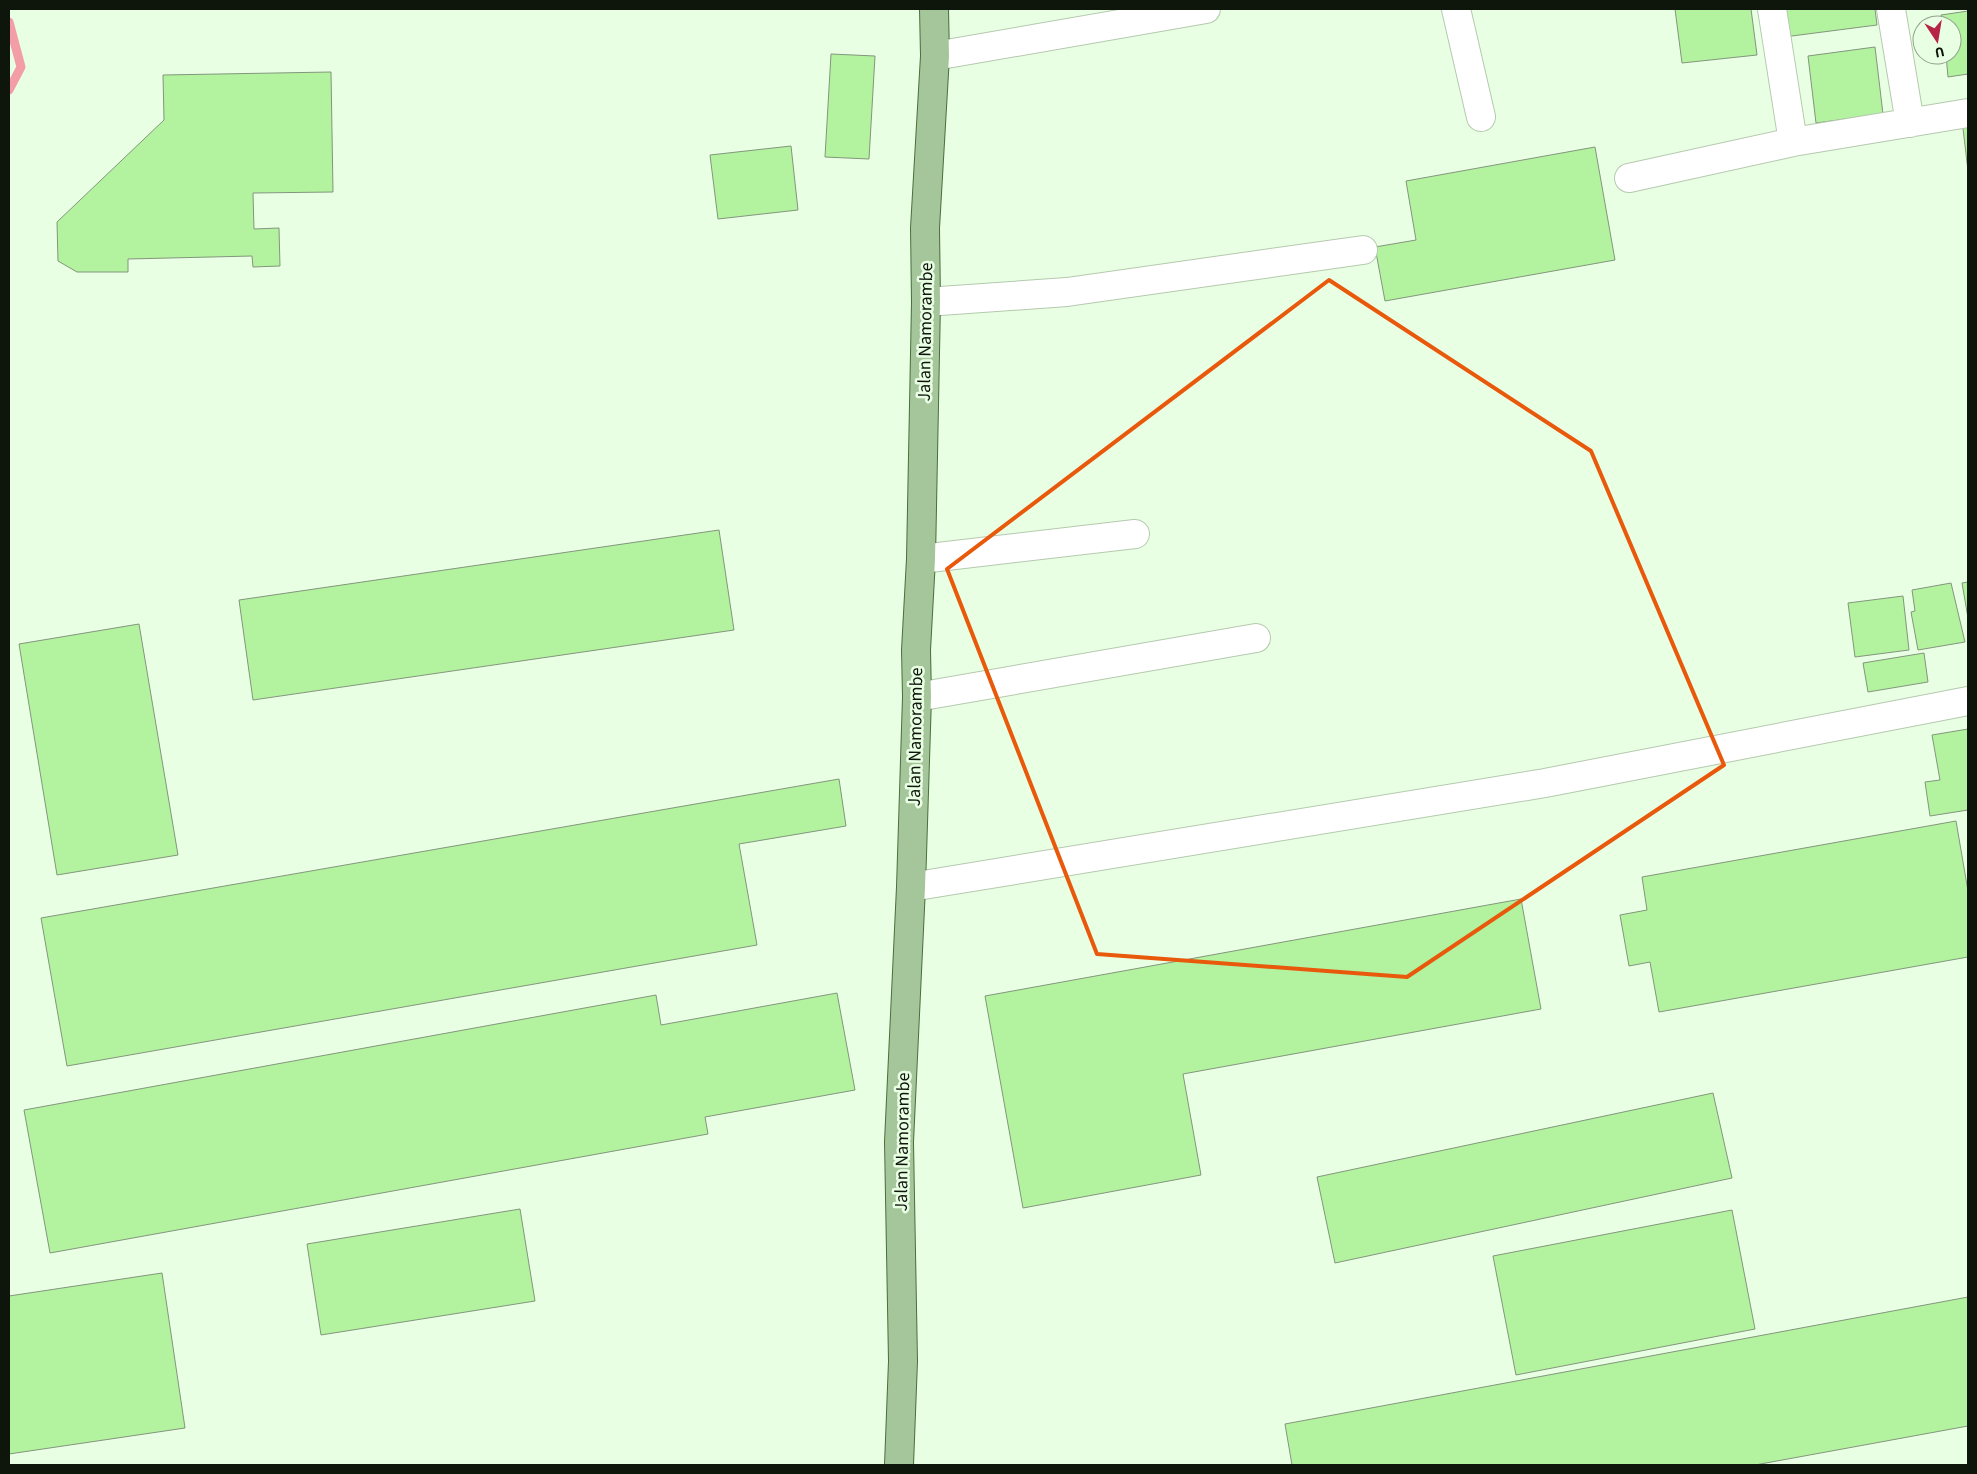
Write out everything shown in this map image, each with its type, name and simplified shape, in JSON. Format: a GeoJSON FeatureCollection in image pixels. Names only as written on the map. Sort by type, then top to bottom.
{"type":"FeatureCollection","features":[{"type":"Feature","properties":{"kind":"main road","name":"Jalan Namorambe"},"geometry":{"type":"LineString","coordinates":[[899,1465],[903,1361],[899,1142],[912,887],[917,697],[916,650],[921,559],[926,302],[925,228],[935,56],[934,9]]}},
{"type":"Feature","properties":{"kind":"street"},"geometry":{"type":"LineString","coordinates":[[935,56],[1085,18],[1206,9]]}},
{"type":"Feature","properties":{"kind":"street"},"geometry":{"type":"LineString","coordinates":[[1456,9],[1481,117]]}},
{"type":"Feature","properties":{"kind":"street"},"geometry":{"type":"LineString","coordinates":[[1772,9],[1794,142]]}},
{"type":"Feature","properties":{"kind":"street"},"geometry":{"type":"LineString","coordinates":[[1891,9],[1910,123]]}},
{"type":"Feature","properties":{"kind":"street"},"geometry":{"type":"LineString","coordinates":[[1629,178],[1794,142],[1968,113]]}},
{"type":"Feature","properties":{"kind":"street"},"geometry":{"type":"LineString","coordinates":[[926,302],[1067,292],[1363,250]]}},
{"type":"Feature","properties":{"kind":"street"},"geometry":{"type":"LineString","coordinates":[[921,559],[1134,534]]}},
{"type":"Feature","properties":{"kind":"street"},"geometry":{"type":"LineString","coordinates":[[917,697],[1256,638]]}},
{"type":"Feature","properties":{"kind":"street"},"geometry":{"type":"LineString","coordinates":[[912,887],[1544,783],[1968,701]]}},
{"type":"Feature","properties":{"kind":"highlighted area"},"geometry":{"type":"Polygon","coordinates":[[[1329,280],[1591,451],[1724,765],[1407,977],[1097,954],[947,569],[1329,280]]]}},
{"type":"Feature","properties":{"kind":"building"},"geometry":{"type":"Polygon","coordinates":[[[1675,9],[1751,9],[1757,55],[1682,63],[1675,9]]]}},
{"type":"Feature","properties":{"kind":"building"},"geometry":{"type":"Polygon","coordinates":[[[1780,9],[1875,9],[1877,25],[1784,37],[1780,9]]]}},
{"type":"Feature","properties":{"kind":"building"},"geometry":{"type":"Polygon","coordinates":[[[1968,11],[1968,74],[1948,77],[1947,65],[1962,65],[1962,15],[1941,15],[1968,11]]]}},
{"type":"Feature","properties":{"kind":"building"},"geometry":{"type":"Polygon","coordinates":[[[1875,47],[1883,114],[1816,123],[1808,56],[1875,47]]]}},
{"type":"Feature","properties":{"kind":"building"},"geometry":{"type":"Polygon","coordinates":[[[831,54],[875,56],[869,159],[825,157],[831,54]]]}},
{"type":"Feature","properties":{"kind":"building"},"geometry":{"type":"Polygon","coordinates":[[[331,72],[333,192],[253,193],[254,229],[279,228],[280,266],[253,267],[252,256],[128,259],[128,272],[77,272],[58,261],[57,222],[164,120],[163,75],[331,72]]]}},
{"type":"Feature","properties":{"kind":"building"},"geometry":{"type":"Polygon","coordinates":[[[1968,119],[1968,171],[1962,120],[1968,119]]]}},
{"type":"Feature","properties":{"kind":"building"},"geometry":{"type":"Polygon","coordinates":[[[791,146],[798,210],[718,219],[710,155],[791,146]]]}},
{"type":"Feature","properties":{"kind":"building"},"geometry":{"type":"Polygon","coordinates":[[[1595,147],[1615,260],[1385,301],[1375,247],[1416,240],[1406,181],[1595,147]]]}},
{"type":"Feature","properties":{"kind":"building"},"geometry":{"type":"Polygon","coordinates":[[[719,530],[734,630],[253,700],[239,600],[719,530]]]}},
{"type":"Feature","properties":{"kind":"building"},"geometry":{"type":"Polygon","coordinates":[[[1968,582],[1968,618],[1962,583],[1968,582]]]}},
{"type":"Feature","properties":{"kind":"building"},"geometry":{"type":"Polygon","coordinates":[[[1951,583],[1965,642],[1918,650],[1911,612],[1915,611],[1912,590],[1951,583]]]}},
{"type":"Feature","properties":{"kind":"building"},"geometry":{"type":"Polygon","coordinates":[[[1903,596],[1909,650],[1855,657],[1848,603],[1903,596]]]}},
{"type":"Feature","properties":{"kind":"building"},"geometry":{"type":"Polygon","coordinates":[[[139,624],[178,855],[57,875],[19,644],[139,624]]]}},
{"type":"Feature","properties":{"kind":"building"},"geometry":{"type":"Polygon","coordinates":[[[1924,653],[1928,682],[1868,692],[1863,663],[1924,653]]]}},
{"type":"Feature","properties":{"kind":"building"},"geometry":{"type":"Polygon","coordinates":[[[1968,729],[1968,810],[1930,816],[1925,782],[1940,780],[1932,735],[1968,729]]]}},
{"type":"Feature","properties":{"kind":"building"},"geometry":{"type":"Polygon","coordinates":[[[839,779],[846,826],[739,844],[757,945],[67,1066],[41,918],[839,779]]]}},
{"type":"Feature","properties":{"kind":"building"},"geometry":{"type":"Polygon","coordinates":[[[1956,821],[1968,891],[1968,957],[1659,1012],[1650,962],[1629,966],[1620,915],[1647,910],[1642,877],[1956,821]]]}},
{"type":"Feature","properties":{"kind":"building"},"geometry":{"type":"Polygon","coordinates":[[[1521,899],[1541,1009],[1183,1074],[1201,1175],[1023,1208],[985,996],[1521,899]]]}},
{"type":"Feature","properties":{"kind":"building"},"geometry":{"type":"Polygon","coordinates":[[[837,993],[855,1090],[705,1117],[708,1134],[50,1253],[24,1110],[656,995],[661,1025],[837,993]]]}},
{"type":"Feature","properties":{"kind":"building"},"geometry":{"type":"Polygon","coordinates":[[[1713,1093],[1732,1178],[1335,1263],[1317,1177],[1713,1093]]]}},
{"type":"Feature","properties":{"kind":"building"},"geometry":{"type":"Polygon","coordinates":[[[520,1209],[535,1301],[321,1335],[307,1244],[520,1209]]]}},
{"type":"Feature","properties":{"kind":"building"},"geometry":{"type":"Polygon","coordinates":[[[1732,1210],[1755,1329],[1516,1375],[1493,1256],[1732,1210]]]}},
{"type":"Feature","properties":{"kind":"building"},"geometry":{"type":"Polygon","coordinates":[[[162,1273],[185,1428],[9,1454],[9,1296],[162,1273]]]}},
{"type":"Feature","properties":{"kind":"building"},"geometry":{"type":"Polygon","coordinates":[[[1968,1297],[1968,1426],[1755,1465],[1292,1465],[1285,1424],[1968,1297]]]}},
{"type":"Feature","properties":{"kind":"waterway"},"geometry":{"type":"LineString","coordinates":[[9,22],[21,67],[9,90]]}}]}
